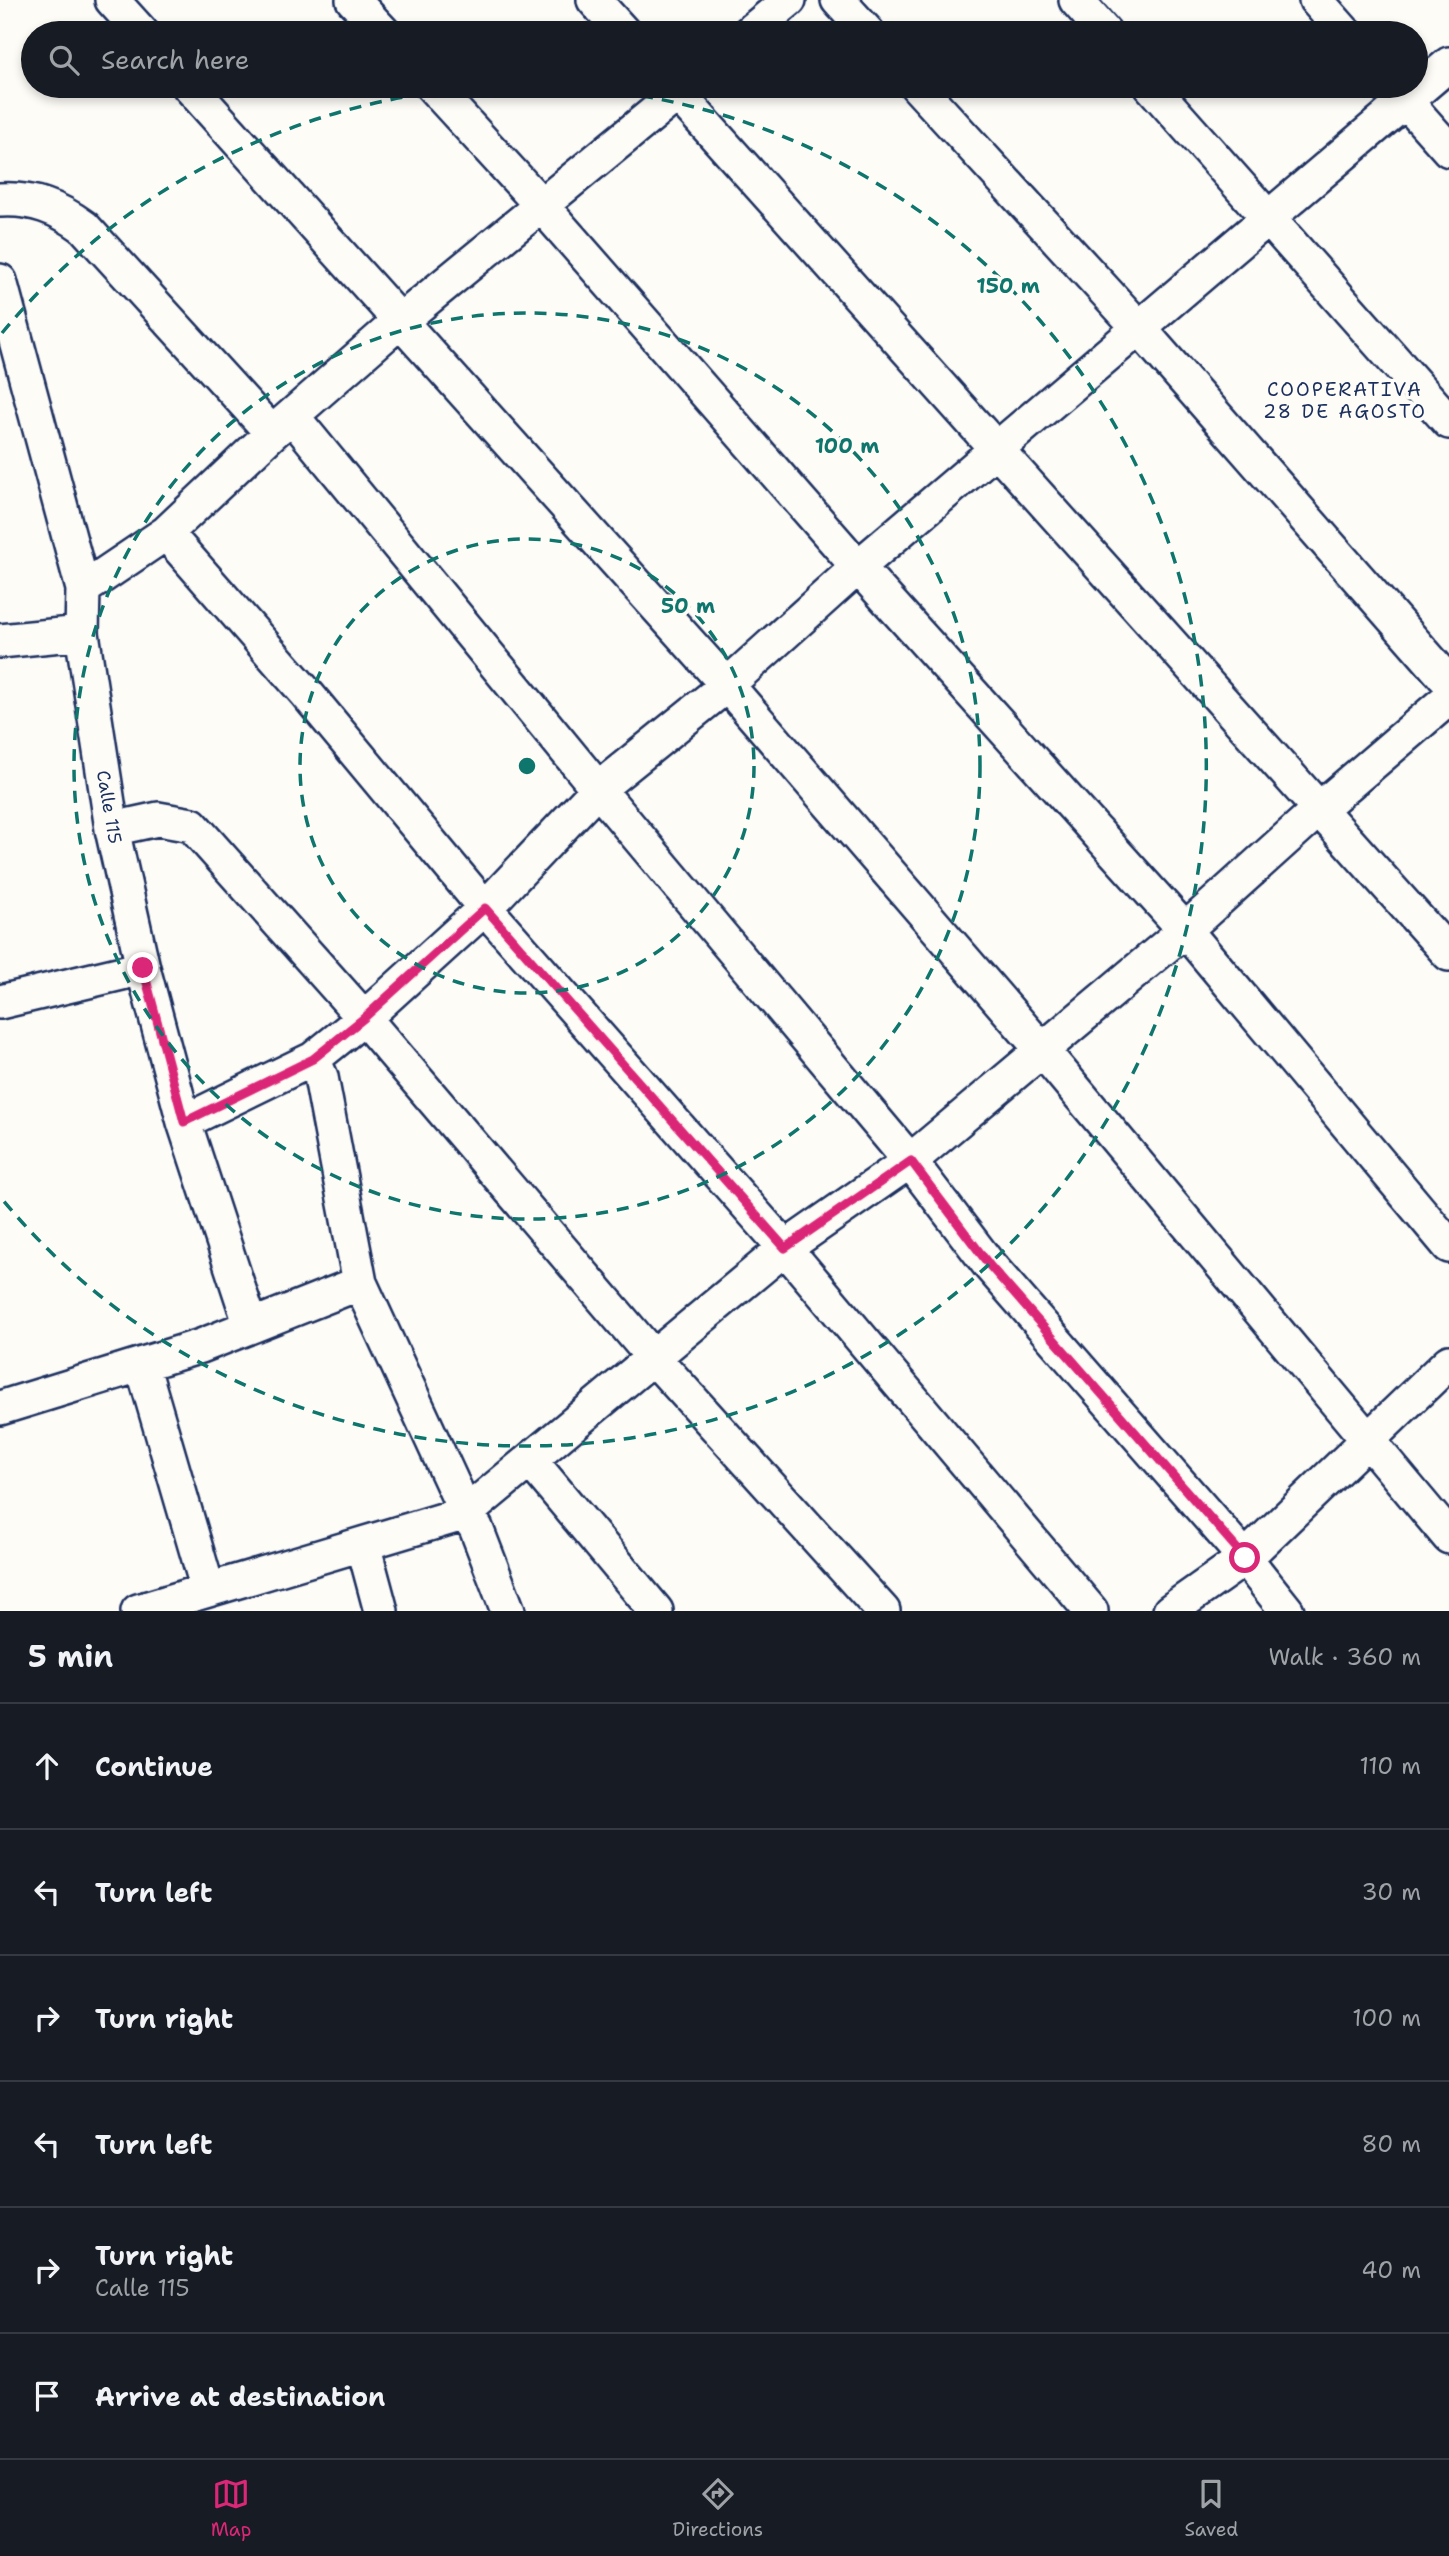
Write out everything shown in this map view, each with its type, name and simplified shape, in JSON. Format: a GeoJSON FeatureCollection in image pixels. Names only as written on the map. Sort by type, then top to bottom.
{"type":"FeatureCollection","features":[{"type":"Feature","properties":{"kind":"street"},"geometry":{"type":"LineString","coordinates":[[113,0],[131,21]]}},
{"type":"Feature","properties":{"kind":"street"},"geometry":{"type":"LineString","coordinates":[[353,0],[373,21]]}},
{"type":"Feature","properties":{"kind":"street"},"geometry":{"type":"LineString","coordinates":[[594,0],[613,21]]}},
{"type":"Feature","properties":{"kind":"street"},"geometry":{"type":"LineString","coordinates":[[764,21],[789,0]]}},
{"type":"Feature","properties":{"kind":"street"},"geometry":{"type":"LineString","coordinates":[[838,0],[858,21]]}},
{"type":"Feature","properties":{"kind":"street"},"geometry":{"type":"LineString","coordinates":[[1076,0],[1094,21]]}},
{"type":"Feature","properties":{"kind":"street"},"geometry":{"type":"LineString","coordinates":[[1316,0],[1334,21]]}},
{"type":"Feature","properties":{"kind":"street"},"geometry":{"type":"LineString","coordinates":[[1428,76],[1449,64]]}},
{"type":"Feature","properties":{"kind":"street"},"geometry":{"type":"LineString","coordinates":[[200,98],[727,685],[1043,1051],[1366,1441],[1449,1537]]}},
{"type":"Feature","properties":{"kind":"street"},"geometry":{"type":"LineString","coordinates":[[443,98],[542,206],[858,567],[1185,930],[1449,1246]]}},
{"type":"Feature","properties":{"kind":"street"},"geometry":{"type":"LineString","coordinates":[[83,589],[166,533],[282,425],[399,322],[542,206],[667,98]]}},
{"type":"Feature","properties":{"kind":"street"},"geometry":{"type":"LineString","coordinates":[[688,98],[997,450],[1449,954]]}},
{"type":"Feature","properties":{"kind":"street"},"geometry":{"type":"LineString","coordinates":[[928,98],[1139,328],[1449,682]]}},
{"type":"Feature","properties":{"kind":"street"},"geometry":{"type":"LineString","coordinates":[[1162,98],[1449,422]]}},
{"type":"Feature","properties":{"kind":"street"},"geometry":{"type":"LineString","coordinates":[[184,1122],[313,1059],[364,1018],[485,908],[598,789],[727,685],[858,567],[1268,218],[1393,98]]}},
{"type":"Feature","properties":{"kind":"street"},"geometry":{"type":"LineString","coordinates":[[1402,98],[1449,150]]}},
{"type":"Feature","properties":{"kind":"street"},"geometry":{"type":"LineString","coordinates":[[0,200],[14,199],[49,206],[68,215],[282,425],[598,789],[911,1161],[990,1266],[1245,1558],[1287,1611]]}},
{"type":"Feature","properties":{"kind":"street","name":"Calle 115"},"geometry":{"type":"LineString","coordinates":[[0,281],[83,589],[82,632],[111,829],[143,968],[184,1122],[251,1326]]}},
{"type":"Feature","properties":{"kind":"street"},"geometry":{"type":"LineString","coordinates":[[166,533],[307,694],[485,908],[785,1248],[1091,1611]]}},
{"type":"Feature","properties":{"kind":"street"},"geometry":{"type":"LineString","coordinates":[[0,641],[82,632]]}},
{"type":"Feature","properties":{"kind":"street"},"geometry":{"type":"LineString","coordinates":[[138,1611],[466,1513],[785,1248],[911,1161],[1185,930],[1318,810],[1449,698]]}},
{"type":"Feature","properties":{"kind":"street"},"geometry":{"type":"LineString","coordinates":[[111,829],[159,818],[192,825],[364,1018],[653,1357],[883,1611]]}},
{"type":"Feature","properties":{"kind":"street"},"geometry":{"type":"LineString","coordinates":[[0,1002],[143,968]]}},
{"type":"Feature","properties":{"kind":"street"},"geometry":{"type":"LineString","coordinates":[[313,1059],[321,1077],[360,1283],[466,1513],[476,1528],[509,1611]]}},
{"type":"Feature","properties":{"kind":"street"},"geometry":{"type":"LineString","coordinates":[[0,1408],[201,1346],[360,1283]]}},
{"type":"Feature","properties":{"kind":"street"},"geometry":{"type":"LineString","coordinates":[[1170,1611],[1245,1558],[1449,1362]]}},
{"type":"Feature","properties":{"kind":"street"},"geometry":{"type":"LineString","coordinates":[[142,1364],[208,1590]]}},
{"type":"Feature","properties":{"kind":"street"},"geometry":{"type":"LineString","coordinates":[[530,1460],[656,1611]]}},
{"type":"Feature","properties":{"kind":"street"},"geometry":{"type":"LineString","coordinates":[[363,1544],[381,1611]]}},
{"type":"Feature","properties":{"kind":"district","name":"COOPERATIVA 28 DE AGOSTO"},"geometry":{"type":"Point","coordinates":[1345,400]}},
{"type":"Feature","properties":{"kind":"route"},"geometry":{"type":"LineString","coordinates":[[143,968],[184,1122],[313,1059],[364,1018],[485,908],[785,1248],[911,1161],[990,1266],[1245,1558]]}}]}
